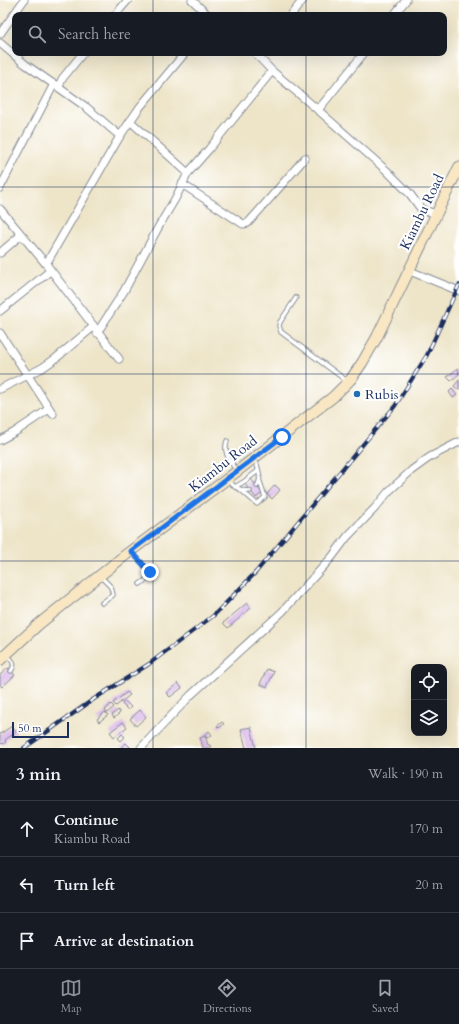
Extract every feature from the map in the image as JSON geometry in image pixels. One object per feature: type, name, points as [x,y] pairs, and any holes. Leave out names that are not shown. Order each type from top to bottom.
[{"type":"main road","name":"Kiambu Road","points":[[3,657],[44,620],[131,551],[227,480],[254,457],[305,419],[333,397],[348,382],[362,363],[377,337],[459,167]]},
{"type":"street","points":[[16,12],[24,0]]},
{"type":"street","points":[[118,12],[128,0]]},
{"type":"street","points":[[293,12],[303,0]]},
{"type":"street","points":[[396,12],[406,0]]},
{"type":"street","points":[[195,1],[205,12]]},
{"type":"street","points":[[0,34],[12,17]]},
{"type":"street","points":[[0,43],[12,53]]},
{"type":"street","points":[[15,56],[92,112],[120,136]]},
{"type":"street","points":[[0,188],[56,86],[81,56]]},
{"type":"street","points":[[0,311],[48,268],[120,136],[140,107],[182,56]]},
{"type":"street","points":[[260,56],[272,71],[386,170],[422,208],[436,214]]},
{"type":"street","points":[[318,110],[362,56]]},
{"type":"street","points":[[0,389],[55,359],[95,330],[124,291],[188,173],[272,71]]},
{"type":"street","points":[[130,121],[188,173]]},
{"type":"street","points":[[182,184],[238,222],[243,224],[248,223],[305,158]]},
{"type":"street","points":[[0,209],[48,268],[118,359]]},
{"type":"street","points":[[0,253],[21,235]]},
{"type":"street","points":[[410,271],[459,291]]},
{"type":"street","points":[[0,440],[51,412],[1,336]]},
{"type":"street","points":[[141,748],[191,695],[282,612],[332,557],[347,537],[375,508],[389,490],[430,457],[459,442]]},
{"type":"lane","points":[[296,298],[280,322],[279,326],[281,332],[348,382]]},
{"type":"lane","points":[[227,441],[225,445],[226,453],[237,471]]},
{"type":"lane","points":[[227,480],[258,504],[265,497],[254,457]]},
{"type":"lane","points":[[235,487],[246,481],[258,471]]},
{"type":"lane","points":[[257,486],[260,482]]},
{"type":"lane","points":[[241,490],[250,491]]},
{"type":"lane","points":[[131,551],[150,572],[150,577],[140,584]]},
{"type":"lane","points":[[101,576],[110,587],[114,595],[102,603]]},
{"type":"lane","points":[[3,657],[13,662],[14,665],[11,672]]},
{"type":"building","points":[[458,368],[459,374],[451,381],[447,377]]},
{"type":"building","points":[[459,380],[459,390],[454,386]]},
{"type":"building","points":[[452,389],[457,395],[453,398],[449,392]]},
{"type":"building","points":[[251,479],[262,493],[256,498],[245,484]]},
{"type":"building","points":[[275,485],[280,490],[272,499],[267,494]]},
{"type":"building","points":[[247,603],[251,608],[228,628],[223,623]]},
{"type":"building","points":[[8,668],[15,675],[2,687],[0,685],[0,675]]},
{"type":"building","points":[[267,669],[274,672],[267,687],[260,684]]},
{"type":"building","points":[[178,683],[182,688],[170,697],[166,693]]},
{"type":"building","points":[[127,692],[130,695],[116,706],[113,703]]},
{"type":"building","points":[[125,701],[131,707],[128,710],[122,704]]},
{"type":"building","points":[[111,704],[114,707],[107,713],[105,710]]},
{"type":"building","points":[[118,710],[120,713],[114,718],[112,715]]},
{"type":"building","points":[[140,710],[146,717],[136,726],[130,719]]},
{"type":"building","points":[[105,712],[108,715],[99,722],[97,719]]},
{"type":"building","points":[[123,722],[127,727],[114,737],[110,732]]},
{"type":"building","points":[[222,722],[224,724],[219,728],[217,726]]},
{"type":"building","points":[[12,726],[16,732],[5,740],[6,742],[0,744],[0,734]]},
{"type":"building","points":[[251,727],[256,748],[246,748],[241,729]]},
{"type":"building","points":[[209,731],[212,735],[207,738],[204,735]]},
{"type":"building","points":[[122,734],[125,737],[121,741],[118,738]]},
{"type":"building","points":[[205,736],[208,745],[210,745],[211,748],[203,748],[200,738]]},
{"type":"building","points":[[126,743],[131,748],[120,748]]},
{"type":"railway","points":[[24,748],[94,699],[149,664],[213,616],[256,572],[395,406],[427,355],[459,285]]},
{"type":"place","name":"Rubis","points":[[357,394]]},
{"type":"route","points":[[150,572],[131,551],[282,437]]}]
